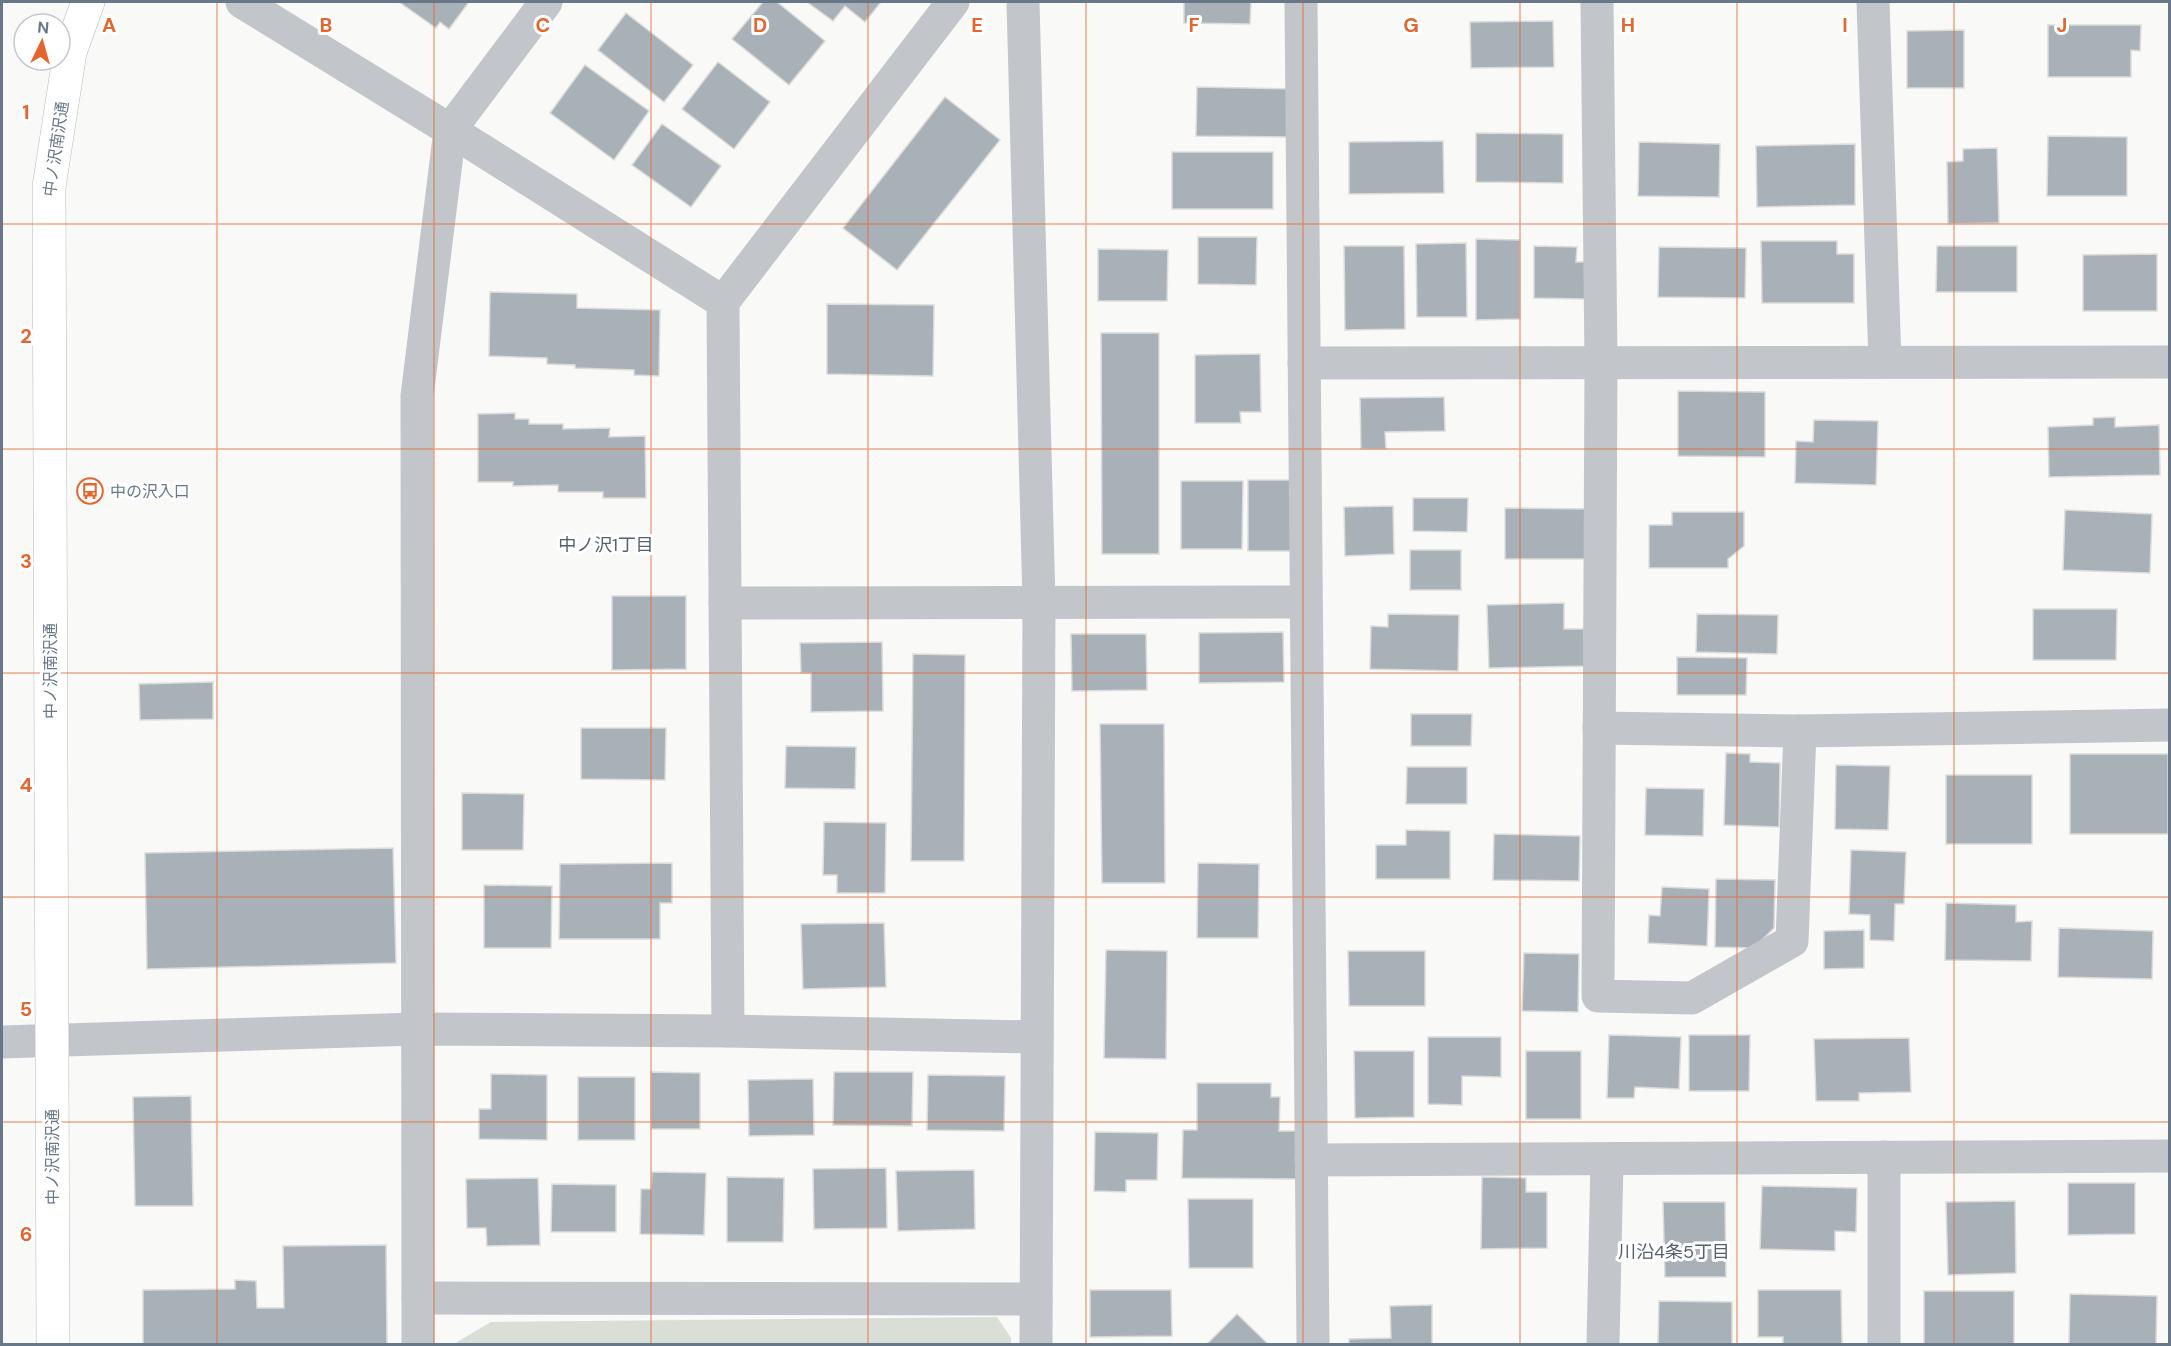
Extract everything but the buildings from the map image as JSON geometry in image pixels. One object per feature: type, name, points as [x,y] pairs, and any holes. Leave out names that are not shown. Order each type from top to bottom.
[{"type":"street","name":"中ノ沢南沢通","points":[[53,1344],[49,187],[70,52],[88,2]]},
{"type":"street","points":[[242,2],[723,302]]},
{"type":"street","points":[[418,1344],[417,396],[450,130],[546,2]]},
{"type":"street","points":[[728,1031],[723,302],[953,2]]},
{"type":"street","points":[[1023,2],[1039,602],[1036,1344]]},
{"type":"street","points":[[1301,2],[1312,1344]]},
{"type":"street","points":[[1597,2],[1601,362],[1598,996],[1692,998],[1792,941],[1800,731]]},
{"type":"street","points":[[1873,2],[1885,362]]},
{"type":"street","points":[[1304,363],[2169,362]]},
{"type":"street","points":[[725,603],[1306,602]]},
{"type":"street","points":[[1599,728],[1800,731],[2169,725]]},
{"type":"street","points":[[2,1042],[417,1029],[728,1031],[1037,1037]]},
{"type":"street","points":[[1311,1160],[2169,1156]]},
{"type":"street","points":[[1884,1157],[1884,1344]]},
{"type":"street","points":[[1604,1344],[1607,1159]]},
{"type":"street","points":[[418,1298],[1036,1299]]},
{"type":"shaded area","points":[[997,1317],[1011,1338],[1011,1344],[457,1344],[491,1322]]},
{"type":"place","name":"中の沢入口","points":[[90,491]]},
{"type":"district","name":"中ノ沢1丁目","points":[[606,545]]},
{"type":"district","name":"川沿4条5丁目","points":[[1674,1252]]}]
